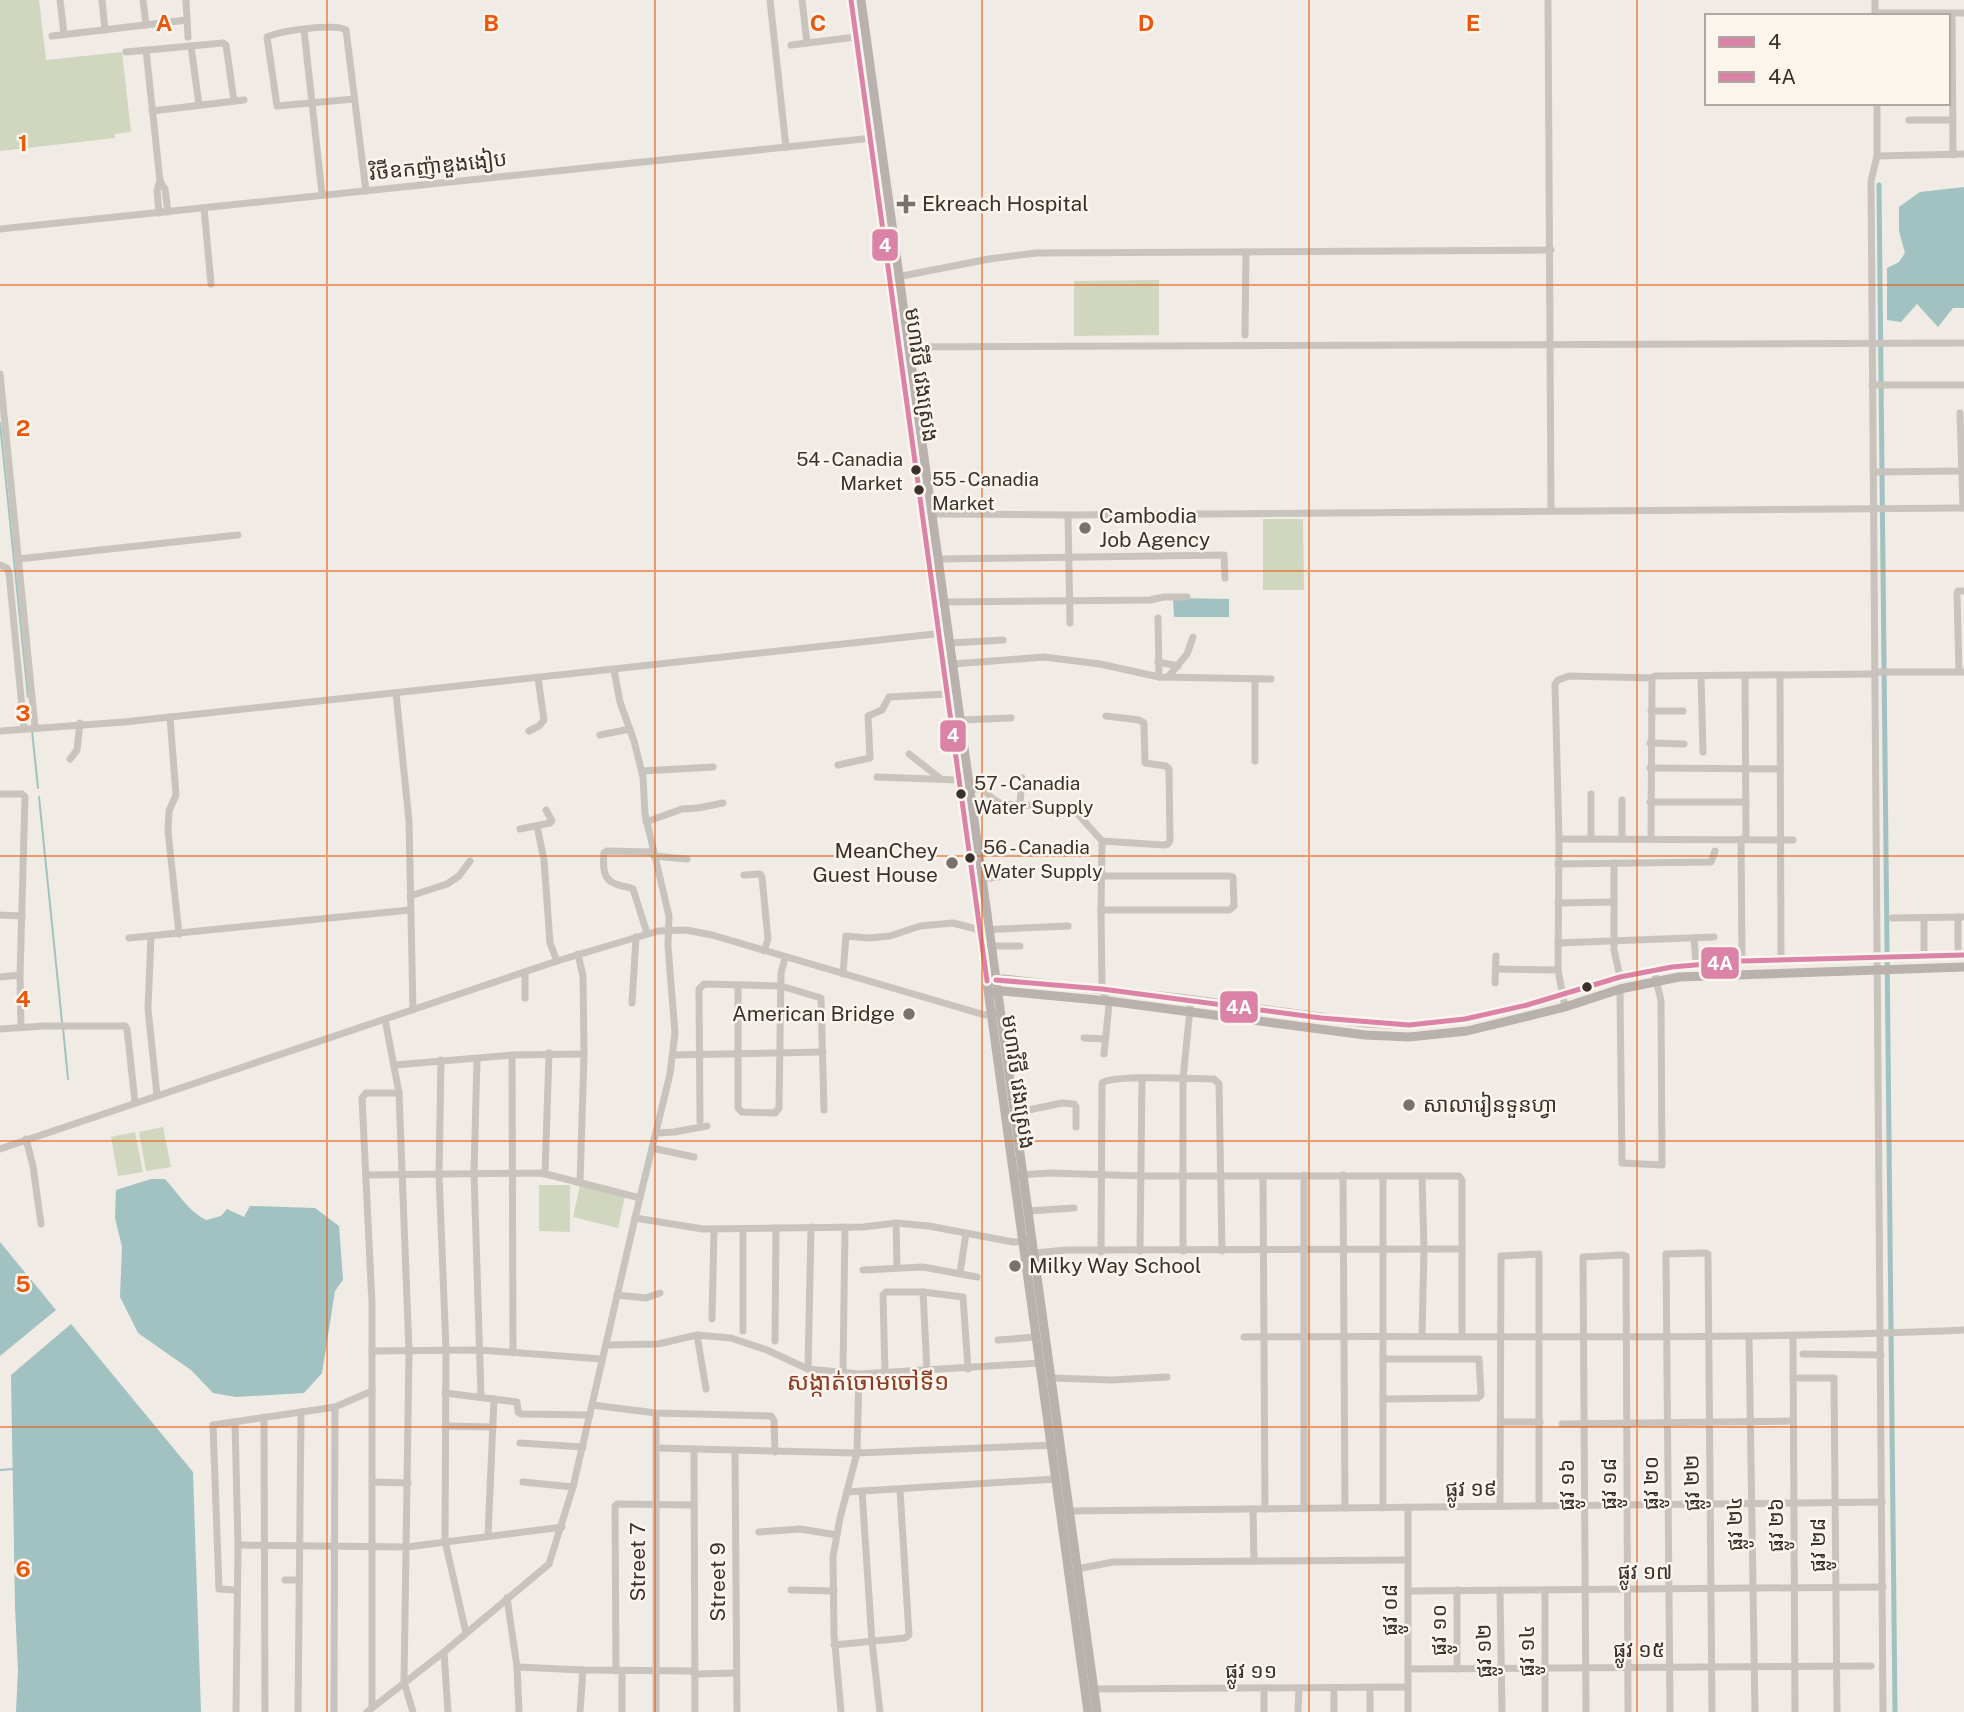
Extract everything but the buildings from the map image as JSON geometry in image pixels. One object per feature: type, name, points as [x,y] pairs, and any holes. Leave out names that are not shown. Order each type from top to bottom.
[{"type":"main road","name":"មហាវិថី វេងស្រេង","points":[[851,0],[875,137]]},
{"type":"main road","name":"មហាវិថី វេងស្រេង","points":[[861,0],[875,137],[895,278],[910,347],[943,633],[947,694],[985,930],[1028,1242],[1036,1337],[1056,1445],[1056,1479],[1077,1569],[1097,1712]]},
{"type":"main road","name":"មហាវិថី វេងស្រេង","points":[[895,278],[899,347],[927,512],[938,559],[944,602],[943,633],[950,643],[953,664],[982,879],[985,930]]},
{"type":"main road","points":[[992,981],[1102,989],[1381,1024],[1436,1024],[1562,995],[1620,977],[1696,964],[1961,955]]},
{"type":"main road","points":[[993,992],[1108,1000],[1380,1036],[1435,1036],[1565,1007],[1620,989],[1699,975],[1964,967]]},
{"type":"main road","name":"មហាវិថី វេងស្រេង","points":[[996,1013],[1014,1113],[1019,1177],[1028,1210],[1028,1242]]},
{"type":"main road","points":[[1380,1036],[1381,1024]]},
{"type":"main road","points":[[1435,1036],[1436,1024]]},
{"type":"main road","name":"មហាវិថី វេងស្រេង","points":[[1029,1253],[1051,1378],[1056,1445],[1088,1712]]},
{"type":"street","points":[[60,0],[64,34]]},
{"type":"street","points":[[102,0],[105,30]]},
{"type":"street","points":[[144,0],[146,25]]},
{"type":"street","points":[[186,0],[188,37]]},
{"type":"street","points":[[770,0],[786,147]]},
{"type":"street","points":[[802,0],[807,43]]},
{"type":"street","points":[[1548,0],[1551,511]]},
{"type":"street","points":[[1875,0],[1875,14],[1964,13]]},
{"type":"street","points":[[1952,13],[1950,84],[1953,155]]},
{"type":"street","points":[[52,36],[187,20]]},
{"type":"street","points":[[354,99],[277,106],[267,40],[269,35],[328,27],[342,27],[346,30],[366,191]]},
{"type":"street","points":[[304,30],[322,194]]},
{"type":"street","points":[[790,45],[856,37]]},
{"type":"street","points":[[126,52],[223,43],[226,45],[233,102]]},
{"type":"street","points":[[191,46],[199,106]]},
{"type":"street","points":[[146,50],[160,181],[157,190],[159,213]]},
{"type":"street","points":[[1950,84],[1964,83]]},
{"type":"street","points":[[152,111],[244,100]]},
{"type":"street","points":[[1877,105],[1877,156],[1871,181],[1877,342],[1875,472],[1878,509],[1878,673],[1885,970],[1881,1355],[1883,1712]]},
{"type":"street","points":[[1909,120],[1953,120]]},
{"type":"street","name":"វិថីឧកញ៉ាឌួងងៀប","points":[[0,229],[875,137]]},
{"type":"street","points":[[1877,156],[1964,154]]},
{"type":"street","points":[[160,181],[165,189],[168,212]]},
{"type":"street","points":[[204,208],[211,284]]},
{"type":"street","points":[[895,278],[989,259],[1036,253],[1551,250]]},
{"type":"street","points":[[1245,335],[1246,252]]},
{"type":"street","points":[[899,347],[1964,343]]},
{"type":"street","points":[[0,374],[18,559],[30,728]]},
{"type":"street","points":[[1877,385],[1964,385]]},
{"type":"street","points":[[927,512],[1068,515],[1964,508],[1960,413]]},
{"type":"street","points":[[1923,461],[1924,472]]},
{"type":"street","points":[[1875,472],[1962,471]]},
{"type":"street","points":[[1068,515],[1070,623]]},
{"type":"street","points":[[18,559],[238,535]]},
{"type":"street","points":[[938,559],[1224,555],[1225,578]]},
{"type":"street","points":[[0,565],[7,568],[9,573],[30,728]]},
{"type":"street","points":[[1565,1007],[1558,970],[1559,839],[1555,684],[1558,680],[1569,676],[1652,678],[1961,672],[1956,594],[1958,591],[1964,591]]},
{"type":"street","points":[[944,602],[1186,597]]},
{"type":"street","points":[[1158,618],[1158,662],[1163,677]]},
{"type":"street","points":[[0,731],[170,717],[943,633]]},
{"type":"street","points":[[1163,677],[1178,666],[1187,654],[1193,637]]},
{"type":"street","points":[[950,643],[1003,640]]},
{"type":"street","points":[[953,664],[1021,658],[1066,659],[1163,677],[1271,679]]},
{"type":"street","points":[[1158,662],[1178,666]]},
{"type":"street","points":[[373,1710],[549,1564],[573,1487],[657,1133],[673,1055],[675,1015],[668,946],[668,909],[646,822],[642,771],[620,702],[614,670]]},
{"type":"street","points":[[1701,676],[1703,752]]},
{"type":"street","points":[[1742,961],[1746,802],[1745,676]]},
{"type":"street","points":[[1780,676],[1781,961]]},
{"type":"street","points":[[529,731],[544,720],[538,678]]},
{"type":"street","points":[[1651,839],[1652,678]]},
{"type":"street","points":[[1255,679],[1255,761]]},
{"type":"street","points":[[396,693],[409,821],[413,1010]]},
{"type":"street","points":[[838,765],[870,758],[868,716],[882,710],[889,697],[947,694]]},
{"type":"street","points":[[1651,711],[1683,711]]},
{"type":"street","points":[[1102,841],[1164,845],[1170,840],[1169,769],[1167,766],[1145,763],[1144,723],[1106,716]]},
{"type":"street","points":[[170,717],[176,795],[169,811],[168,831],[179,934]]},
{"type":"street","points":[[960,720],[1011,718]]},
{"type":"street","points":[[71,759],[77,750],[80,723]]},
{"type":"street","points":[[600,735],[630,729]]},
{"type":"street","points":[[1650,743],[1684,744]]},
{"type":"street","points":[[909,754],[941,779]]},
{"type":"street","points":[[642,771],[713,767]]},
{"type":"street","points":[[1650,768],[1780,769]]},
{"type":"street","points":[[877,777],[959,780]]},
{"type":"street","points":[[1020,804],[1022,778]]},
{"type":"street","points":[[970,789],[983,789],[1002,804],[1057,807],[1076,812],[1102,841],[1102,989],[1108,1000],[1104,1054]]},
{"type":"street","points":[[0,794],[22,794],[25,797],[21,1027]]},
{"type":"street","points":[[1591,794],[1591,839]]},
{"type":"street","points":[[1622,800],[1622,839]]},
{"type":"street","points":[[1650,802],[1746,802]]},
{"type":"street","points":[[646,822],[682,809],[723,803]]},
{"type":"street","points":[[520,829],[550,823],[552,821],[546,810]]},
{"type":"street","points":[[537,826],[544,860],[550,943],[557,961]]},
{"type":"street","points":[[1559,839],[1793,840]]},
{"type":"street","points":[[1559,864],[1711,862],[1715,851]]},
{"type":"street","points":[[647,933],[633,889],[609,881],[604,873],[604,853],[654,854],[687,859]]},
{"type":"street","points":[[410,896],[447,884],[459,876],[470,861]]},
{"type":"street","points":[[1614,863],[1614,942],[1620,977]]},
{"type":"street","points":[[744,875],[760,874],[762,877],[768,939],[764,951]]},
{"type":"street","points":[[982,879],[1012,876]]},
{"type":"street","points":[[1101,910],[1229,910],[1234,906],[1234,882],[1230,876],[1102,876]]},
{"type":"street","points":[[1559,903],[1614,902]]},
{"type":"street","points":[[128,938],[410,910]]},
{"type":"street","points":[[0,915],[22,916]]},
{"type":"street","points":[[1892,918],[1961,917],[1961,955]]},
{"type":"street","points":[[1924,918],[1924,956]]},
{"type":"street","points":[[843,974],[846,936],[890,936],[920,926],[948,923],[985,930],[1068,926]]},
{"type":"street","points":[[0,1149],[578,954],[668,929],[698,932],[985,1014],[996,1013]]},
{"type":"street","points":[[151,936],[148,1009],[158,1095]]},
{"type":"street","points":[[632,1003],[636,937]]},
{"type":"street","points":[[1558,943],[1714,937]]},
{"type":"street","points":[[1694,938],[1696,964]]},
{"type":"street","points":[[987,946],[1020,946]]},
{"type":"street","points":[[578,954],[583,976],[584,1054],[580,1183]]},
{"type":"street","points":[[1495,983],[1496,956]]},
{"type":"street","points":[[738,985],[739,1110],[775,1113],[779,1108],[781,986],[785,958]]},
{"type":"street","points":[[1496,969],[1558,970]]},
{"type":"street","points":[[1620,989],[1622,1163],[1661,1165],[1661,1001],[1654,970]]},
{"type":"street","points":[[525,972],[525,998]]},
{"type":"street","points":[[0,977],[20,975]]},
{"type":"street","points":[[657,1133],[674,1132],[704,1123],[700,1055],[700,986],[704,984],[781,986],[821,998],[824,1110]]},
{"type":"street","points":[[1183,1251],[1183,1079],[1191,999]]},
{"type":"street","points":[[385,1019],[399,1093],[403,1174],[409,1351],[404,1682],[413,1712]]},
{"type":"street","points":[[0,1029],[123,1025],[126,1027],[135,1102]]},
{"type":"street","points":[[1084,1038],[1105,1039]]},
{"type":"street","points":[[673,1055],[823,1052]]},
{"type":"street","points":[[545,1174],[549,1053]]},
{"type":"street","points":[[395,1065],[512,1055],[584,1054]]},
{"type":"street","points":[[512,1055],[513,1353]]},
{"type":"street","points":[[477,1059],[474,1173],[481,1396]]},
{"type":"street","points":[[441,1060],[439,1174],[446,1350],[445,1541],[466,1633]]},
{"type":"street","points":[[1140,1251],[1142,1078]]},
{"type":"street","points":[[1101,1251],[1103,1080],[1142,1078],[1214,1079],[1219,1084],[1222,1251]]},
{"type":"street","points":[[373,1710],[372,1351],[363,1095],[399,1093]]},
{"type":"street","points":[[1014,1113],[1062,1103],[1074,1104],[1076,1127]]},
{"type":"street","points":[[26,1139],[33,1166],[41,1224]]},
{"type":"street","points":[[652,1148],[694,1157]]},
{"type":"street","points":[[367,1175],[545,1174],[640,1198]]},
{"type":"street","points":[[1263,1175],[1265,1509]]},
{"type":"street","points":[[1304,1175],[1304,1508]]},
{"type":"street","points":[[1343,1175],[1345,1508]]},
{"type":"street","points":[[1383,1175],[1383,1508]]},
{"type":"street","points":[[1019,1177],[1422,1175],[1461,1178],[1462,1335]]},
{"type":"street","points":[[1422,1175],[1422,1335]]},
{"type":"street","points":[[1028,1210],[1074,1208]]},
{"type":"street","points":[[635,1218],[714,1229],[845,1227],[896,1223],[1028,1242]]},
{"type":"street","points":[[896,1223],[897,1267]]},
{"type":"street","points":[[808,1369],[811,1227]]},
{"type":"street","points":[[843,1372],[845,1227]]},
{"type":"street","points":[[775,1341],[776,1228]]},
{"type":"street","points":[[712,1319],[714,1229]]},
{"type":"street","points":[[743,1229],[743,1331]]},
{"type":"street","points":[[960,1273],[967,1233]]},
{"type":"street","points":[[1029,1253],[1462,1249]]},
{"type":"street","points":[[1500,1506],[1502,1255],[1539,1254],[1539,1506]]},
{"type":"street","name":"ផ្លូវ ២២","points":[[1666,1254],[1707,1254],[1712,1712]]},
{"type":"street","name":"ផ្លូវ ២០","points":[[1666,1254],[1670,1712]]},
{"type":"street","name":"ផ្លូវ ១៦","points":[[1586,1712],[1583,1257],[1626,1256]]},
{"type":"street","name":"ផ្លូវ ១៨","points":[[1626,1256],[1628,1712]]},
{"type":"street","points":[[863,1270],[923,1267],[977,1277]]},
{"type":"street","points":[[885,1373],[883,1295],[886,1292],[923,1292],[960,1296],[964,1299],[968,1369]]},
{"type":"street","points":[[923,1292],[927,1371]]},
{"type":"street","points":[[617,1296],[646,1298],[660,1293]]},
{"type":"street","points":[[1244,1337],[1793,1337],[1964,1330]]},
{"type":"street","points":[[606,1345],[659,1344],[697,1335],[742,1341],[808,1369],[859,1374],[1040,1363]]},
{"type":"street","points":[[697,1335],[706,1390]]},
{"type":"street","name":"ផ្លូវ ២៤","points":[[1749,1336],[1755,1712]]},
{"type":"street","points":[[998,1340],[1036,1337]]},
{"type":"street","name":"ផ្លូវ ២៦","points":[[1793,1337],[1795,1712]]},
{"type":"street","points":[[372,1351],[480,1350],[602,1359]]},
{"type":"street","points":[[1803,1354],[1881,1355]]},
{"type":"street","points":[[1383,1359],[1479,1359],[1481,1395],[1478,1398],[1383,1399]]},
{"type":"street","points":[[841,1712],[834,1645],[833,1557],[857,1453],[859,1374]]},
{"type":"street","points":[[1051,1378],[1112,1380],[1167,1377]]},
{"type":"street","name":"ផ្លូវ ២៨","points":[[1793,1378],[1834,1378],[1837,1712]]},
{"type":"street","points":[[236,1590],[219,1589],[212,1427],[215,1423],[335,1407],[372,1391]]},
{"type":"street","points":[[445,1393],[517,1402],[518,1412],[521,1414],[590,1415]]},
{"type":"street","points":[[488,1535],[494,1399]]},
{"type":"street","points":[[592,1405],[656,1413],[771,1416],[774,1420],[775,1452]]},
{"type":"street","points":[[334,1712],[335,1407]]},
{"type":"street","points":[[298,1712],[301,1412]]},
{"type":"street","name":"Street 7","points":[[656,1413],[656,1712]]},
{"type":"street","points":[[264,1418],[265,1712]]},
{"type":"street","points":[[1562,1424],[1793,1421]]},
{"type":"street","points":[[235,1422],[238,1545],[236,1712]]},
{"type":"street","points":[[1501,1422],[1540,1422]]},
{"type":"street","points":[[445,1426],[493,1426]]},
{"type":"street","points":[[520,1443],[583,1447]]},
{"type":"street","points":[[656,1448],[857,1453],[1056,1445]]},
{"type":"street","points":[[694,1450],[695,1712]]},
{"type":"street","name":"Street 9","points":[[734,1451],[737,1712]]},
{"type":"street","points":[[847,1492],[1056,1479]]},
{"type":"street","points":[[373,1482],[408,1483]]},
{"type":"street","points":[[523,1482],[573,1487]]},
{"type":"street","points":[[834,1645],[905,1638],[910,1629],[900,1490]]},
{"type":"street","points":[[862,1491],[872,1643],[880,1712]]},
{"type":"street","name":"ផ្លូវ ១៩","points":[[1064,1511],[1882,1502]]},
{"type":"street","points":[[622,1712],[615,1506],[694,1505]]},
{"type":"street","name":"ផ្លូវ ០៨","points":[[1408,1507],[1408,1712]]},
{"type":"street","points":[[1254,1509],[1254,1561]]},
{"type":"street","points":[[238,1545],[407,1547],[562,1527]]},
{"type":"street","points":[[760,1532],[800,1530],[837,1535]]},
{"type":"street","points":[[1077,1569],[1114,1562],[1408,1560]]},
{"type":"street","points":[[285,1580],[298,1580]]},
{"type":"street","name":"ផ្លូវ ១៧","points":[[1408,1591],[1883,1587]]},
{"type":"street","points":[[791,1590],[834,1591]]},
{"type":"street","name":"ផ្លូវ ១០","points":[[1457,1590],[1457,1669]]},
{"type":"street","name":"ផ្លូវ ១២","points":[[1500,1590],[1502,1712]]},
{"type":"street","name":"ផ្លូវ ១៤","points":[[1545,1590],[1545,1712]]},
{"type":"street","points":[[507,1598],[517,1667],[519,1712]]},
{"type":"street","points":[[444,1652],[448,1712]]},
{"type":"street","name":"ផ្លូវ ១៥","points":[[1408,1669],[1871,1666]]},
{"type":"street","points":[[517,1667],[736,1673]]},
{"type":"street","points":[[580,1712],[583,1670]]},
{"type":"street","name":"ផ្លូវ ១១","points":[[1094,1689],[1408,1687]]},
{"type":"street","points":[[1264,1688],[1264,1712]]},
{"type":"street","points":[[1298,1712],[1299,1688]]},
{"type":"street","points":[[1334,1688],[1334,1712]]},
{"type":"street","points":[[1370,1688],[1370,1712]]},
{"type":"green space","points":[[0,0],[39,0],[46,60],[122,52],[131,132],[115,134],[115,138],[0,151]]},
{"type":"green space","points":[[1159,280],[1159,335],[1074,336],[1074,281]]},
{"type":"green space","points":[[1263,519],[1303,519],[1304,590],[1263,590]]},
{"type":"green space","points":[[163,1127],[171,1167],[146,1171],[139,1132]]},
{"type":"green space","points":[[135,1132],[143,1172],[118,1176],[111,1137]]},
{"type":"green space","points":[[539,1185],[570,1185],[570,1232],[539,1231]]},
{"type":"green space","points":[[580,1186],[625,1196],[618,1228],[573,1217]]},
{"type":"water","points":[[1964,187],[1964,308],[1953,308],[1938,327],[1917,304],[1901,322],[1887,320],[1887,268],[1899,262],[1905,253],[1899,231],[1899,207],[1920,192]]},
{"type":"water","points":[[1173,598],[1229,599],[1229,617],[1174,617]]},
{"type":"water","points":[[151,1179],[165,1179],[189,1207],[206,1220],[221,1216],[227,1209],[244,1217],[250,1206],[315,1208],[339,1226],[343,1280],[335,1291],[322,1373],[304,1393],[236,1397],[213,1393],[191,1370],[138,1333],[120,1297],[122,1247],[115,1218],[116,1190]]},
{"type":"water","points":[[0,1242],[56,1310],[0,1356]]},
{"type":"water","points":[[71,1324],[193,1472],[201,1712],[16,1712],[18,1671],[11,1375]]},
{"type":"waterway","points":[[1879,185],[1895,1712]]},
{"type":"waterway","points":[[0,423],[28,697]]},
{"type":"waterway","points":[[32,730],[38,788]]},
{"type":"waterway","points":[[39,797],[62,1022]]},
{"type":"waterway","points":[[63,1028],[68,1079]]},
{"type":"waterway","points":[[0,1470],[13,1469]]},
{"type":"transit line","name":"4","points":[[851,0],[987,981]]},
{"type":"transit line","name":"4A","points":[[996,980],[1102,989],[1321,1018],[1409,1025],[1465,1019],[1527,1005],[1620,977],[1672,967],[1742,961],[1964,955]]},
{"type":"place","name":"Ekreach Hospital","points":[[906,204]]},
{"type":"place","name":"54 - Canadia Market","points":[[916,470]]},
{"type":"place","name":"55 - Canadia Market","points":[[919,490]]},
{"type":"place","name":"Cambodia Job Agency","points":[[1085,528]]},
{"type":"place","name":"57 - Canadia Water Supply","points":[[961,794]]},
{"type":"place","name":"56 - Canadia Water Supply","points":[[970,858]]},
{"type":"place","name":"MeanChey Guest House","points":[[952,863]]},
{"type":"place","name":"American Bridge","points":[[909,1014]]},
{"type":"place","name":"សាលារៀនទួនហ្វា","points":[[1409,1105]]},
{"type":"place","name":"Milky Way School","points":[[1015,1266]]},
{"type":"district","name":"សង្កាត់ចោមចៅទី១","points":[[868,1382]]}]
